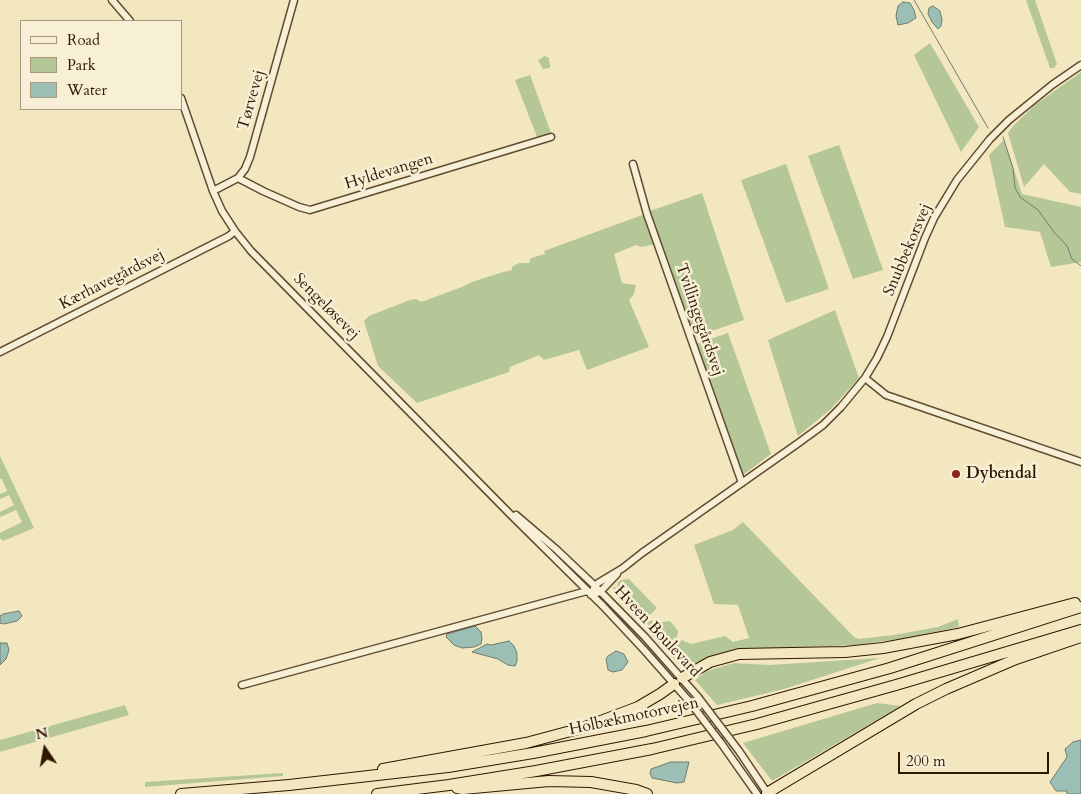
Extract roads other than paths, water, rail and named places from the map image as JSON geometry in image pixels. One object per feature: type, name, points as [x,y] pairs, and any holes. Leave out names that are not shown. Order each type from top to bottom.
[{"type":"highway","points":[[359,778],[390,767],[526,743],[582,728],[638,707],[710,662],[739,654],[845,652],[883,648],[958,634],[1081,602]]},
{"type":"highway","name":"Holbækmotorvejen","points":[[181,794],[289,786],[448,767],[646,731],[742,708],[890,668],[1081,607]]},
{"type":"highway","name":"Holbækmotorvejen","points":[[376,794],[536,771],[652,749],[756,724],[1081,630]]},
{"type":"highway","points":[[764,794],[916,704],[946,689],[1016,659],[1081,638]]},
{"type":"highway","points":[[449,785],[463,789],[549,782],[591,782],[636,790],[647,794]]},
{"type":"street","points":[[112,0],[129,20]]},
{"type":"street","name":"Tørvevej","points":[[238,178],[245,169],[250,157],[294,0]]},
{"type":"street","name":"Snubbekorsvej","points":[[595,586],[823,425],[841,407],[865,378],[887,336],[925,238],[934,218],[957,180],[990,139],[1009,120],[1052,85],[1081,65]]},
{"type":"street","name":"Sengeløsevej","points":[[182,101],[222,211],[251,251],[589,593]]},
{"type":"street","name":"Hyldevangen","points":[[238,178],[270,194],[310,210],[551,137]]},
{"type":"street","name":"Tvillingegårdsvej","points":[[633,164],[647,214],[742,483]]},
{"type":"street","points":[[213,190],[238,178]]},
{"type":"street","name":"Kærhavegårdsvej","points":[[0,352],[230,236],[235,231]]},
{"type":"street","points":[[865,378],[886,395],[1081,462]]},
{"type":"street","name":"Sengeløsevej","points":[[501,504],[558,550],[595,586]]},
{"type":"street","name":"Snubbekorsvej","points":[[601,592],[623,568]]},
{"type":"street","points":[[589,593],[595,586]]},
{"type":"street","name":"Hveen Boulevard","points":[[595,586],[678,681],[689,701],[729,754],[764,794]]},
{"type":"street","points":[[242,685],[589,593],[601,592]]},
{"type":"street","name":"Hveen Boulevard","points":[[589,593],[645,650],[698,697],[739,751],[764,794]]},
{"type":"water","points":[[903,2],[910,3],[916,18],[908,23],[898,25],[896,16],[898,6]]},
{"type":"water","points":[[933,6],[940,11],[942,20],[941,26],[938,29],[928,14],[929,8]]},
{"type":"water","points":[[19,611],[22,616],[17,621],[0,623],[0,616],[3,614]]},
{"type":"water","points":[[475,626],[481,632],[482,639],[481,644],[474,647],[462,648],[454,645],[446,637],[447,634]]},
{"type":"water","points":[[509,641],[517,653],[515,666],[472,652],[487,644],[491,645]]},
{"type":"water","points":[[0,643],[7,643],[9,650],[6,659],[0,665]]},
{"type":"water","points":[[616,651],[624,654],[628,662],[622,670],[613,672],[608,670],[606,659]]},
{"type":"water","points":[[1081,740],[1081,794],[1067,794],[1067,791],[1056,791],[1050,782],[1067,757],[1065,749],[1073,742]]},
{"type":"water","points":[[671,762],[689,762],[684,782],[677,783],[652,778],[651,769]]},
{"type":"waterway","points":[[914,0],[988,128]]},
{"type":"waterway","points":[[1003,137],[1013,168],[1015,188],[1020,197],[1038,210],[1067,246],[1072,259],[1081,266]]},
{"type":"place","name":"Dybendal","points":[[956,474]]}]
